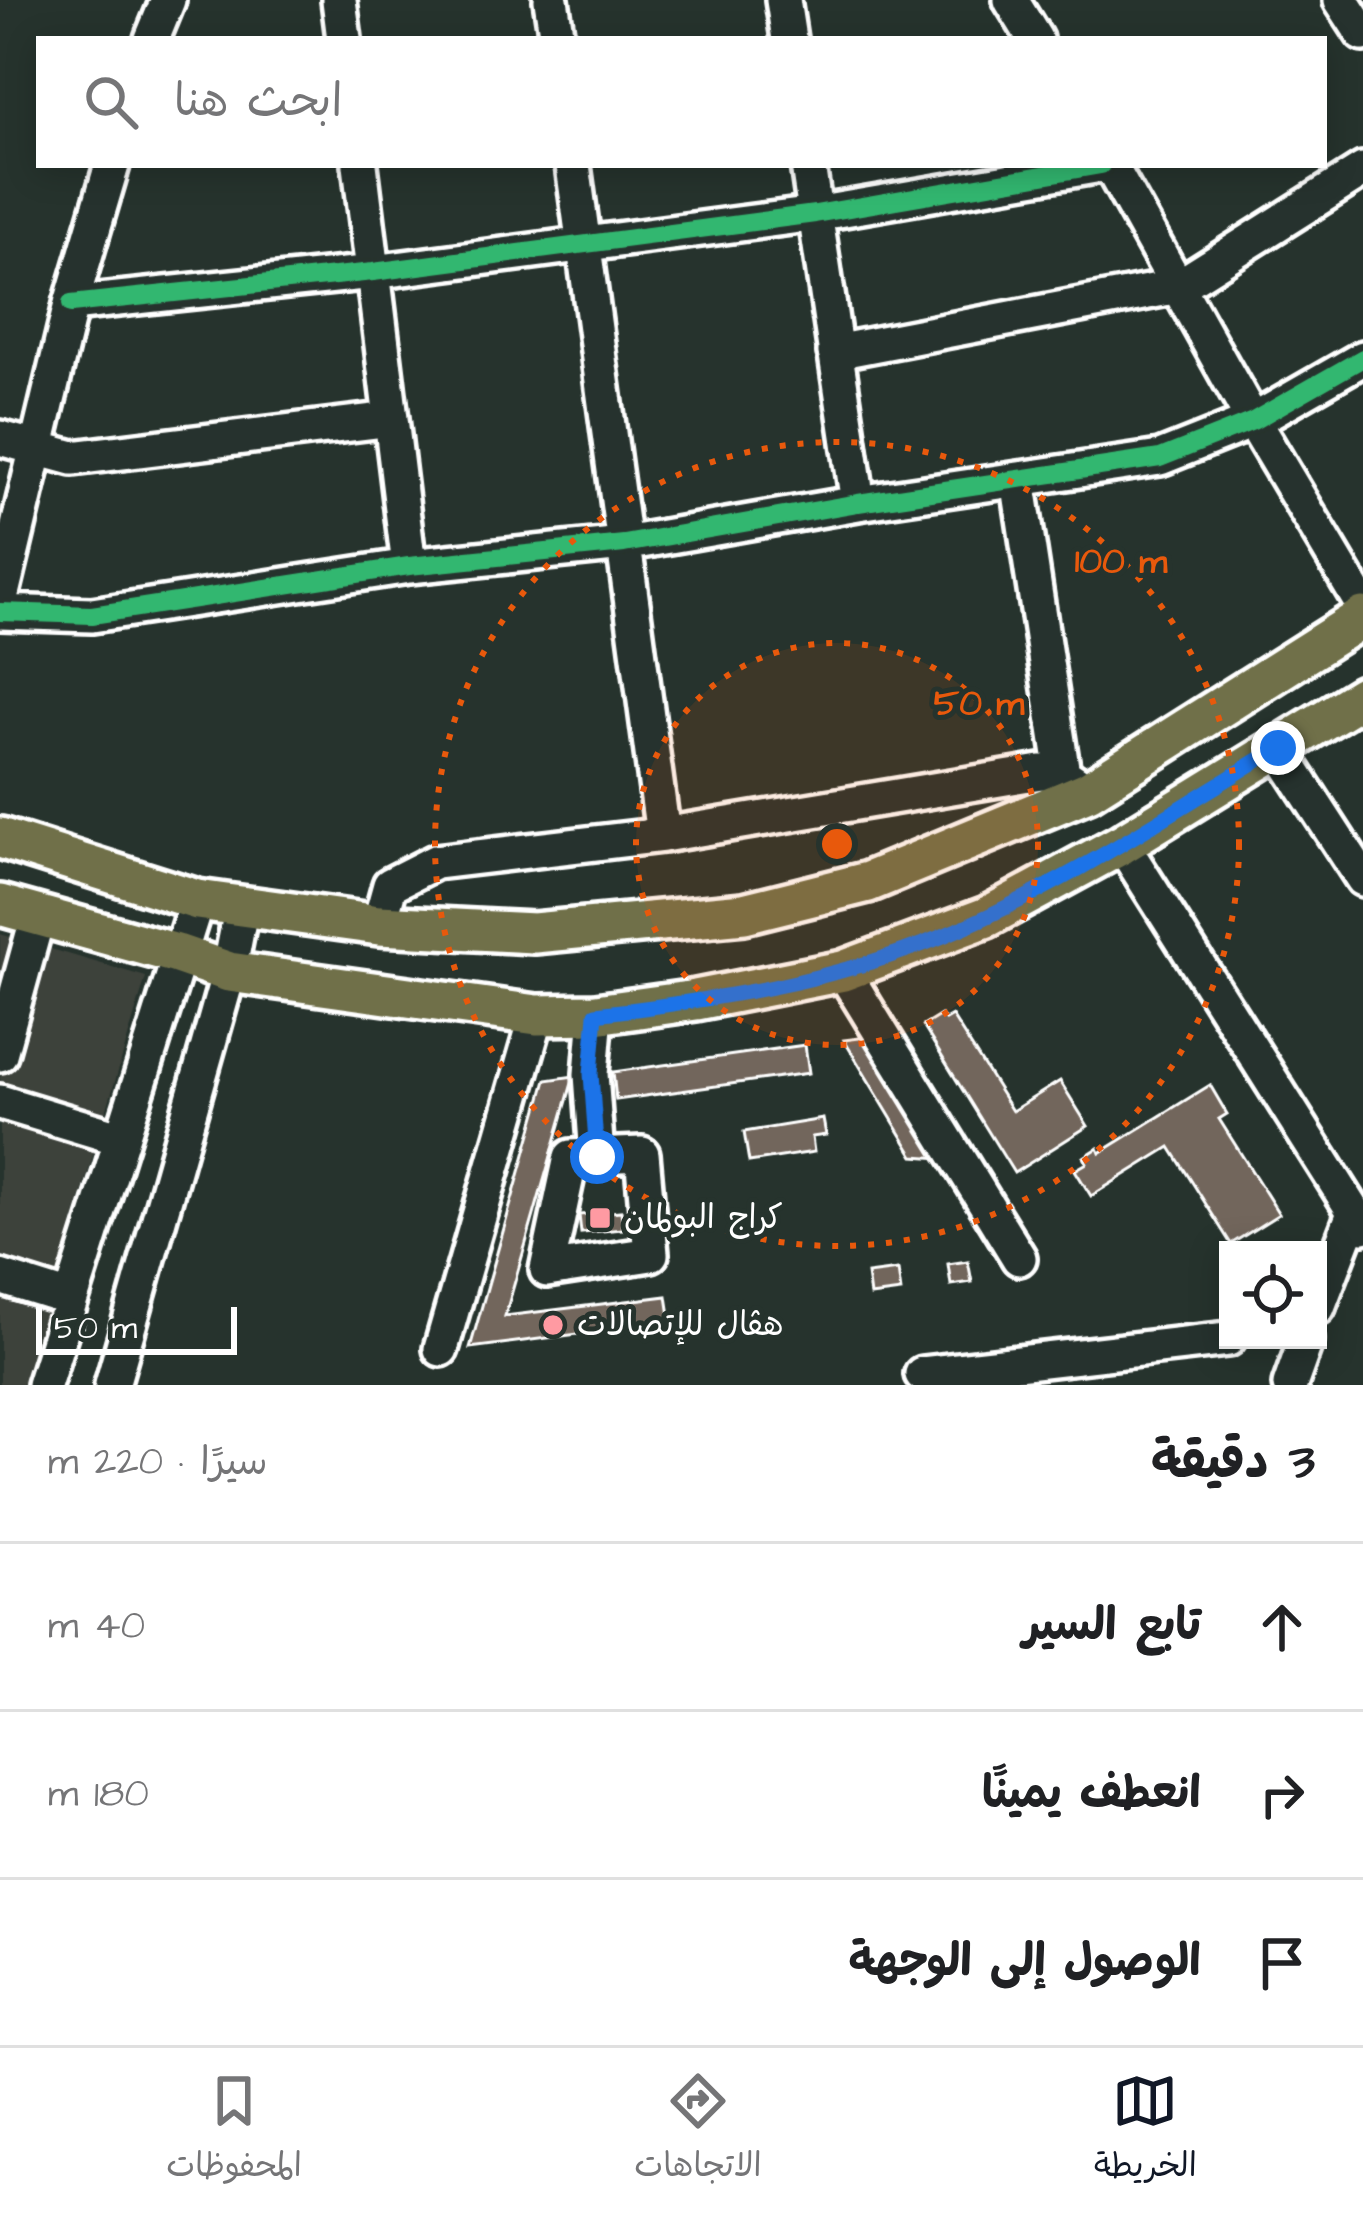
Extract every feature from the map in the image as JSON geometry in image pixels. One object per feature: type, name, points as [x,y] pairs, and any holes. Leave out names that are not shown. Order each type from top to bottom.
[{"type":"main road","points":[[0,838],[197,900],[379,925],[533,933],[744,913],[868,882],[1075,783],[1363,617]]},
{"type":"main road","points":[[0,905],[230,973],[537,1015],[596,1014],[717,997],[843,970],[987,917],[1122,844],[1363,696]]},
{"type":"main road","points":[[1075,783],[1122,844]]},
{"type":"street","points":[[153,36],[168,0]]},
{"type":"street","points":[[340,0],[344,36]]},
{"type":"street","points":[[551,0],[556,36]]},
{"type":"street","points":[[783,0],[789,36]]},
{"type":"street","points":[[1011,0],[1033,36]]},
{"type":"street","points":[[1341,0],[1363,34]]},
{"type":"street","points":[[0,602],[71,304],[111,168]]},
{"type":"street","points":[[360,168],[409,566]]},
{"type":"street","points":[[573,168],[663,835]]},
{"type":"street","points":[[808,168],[859,503]]},
{"type":"street","points":[[71,304],[373,272],[815,214],[1083,168]]},
{"type":"street","points":[[1112,168],[1363,606]]},
{"type":"street","points":[[836,352],[1179,286],[1363,170]]},
{"type":"street","points":[[0,612],[92,615],[409,566],[624,544],[1160,458],[1253,421],[1363,358]]},
{"type":"street","points":[[0,438],[73,458],[391,419]]},
{"type":"street","points":[[379,925],[390,885],[435,862],[663,835],[1019,774],[1075,783],[1018,479]]},
{"type":"street","points":[[1278,748],[1363,879]]},
{"type":"street","points":[[1122,844],[1358,1220],[1327,1287]]},
{"type":"street","points":[[44,1385],[197,900]]},
{"type":"street","points":[[112,1385],[230,973],[242,905]]},
{"type":"street","points":[[0,1054],[38,916]]},
{"type":"street","points":[[843,970],[1019,1258]]},
{"type":"street","points":[[596,1014],[591,1074],[597,1157]]},
{"type":"street","points":[[441,1349],[537,1015]]},
{"type":"street","points":[[0,1102],[119,1138]]},
{"type":"street","points":[[0,1277],[70,1299]]},
{"type":"street","points":[[922,1374],[1219,1341]]},
{"type":"street","points":[[1290,1385],[1303,1349]]},
{"type":"shaded area","points":[[0,934],[146,977],[25,1385],[0,1385]]},
{"type":"building","points":[[941,1015],[945,1020],[952,1016],[1012,1111],[1060,1081],[1088,1126],[1014,1173],[923,1026]]},
{"type":"building","points":[[867,1037],[942,1158],[914,1156],[844,1040]]},
{"type":"building","points":[[805,1045],[809,1073],[616,1100],[613,1072]]},
{"type":"building","points":[[574,1076],[505,1316],[667,1296],[671,1322],[470,1348],[546,1080]]},
{"type":"building","points":[[1210,1085],[1227,1114],[1219,1119],[1279,1214],[1229,1241],[1170,1147],[1091,1196],[1075,1170],[1087,1163],[1084,1157],[1098,1148],[1100,1153]]},
{"type":"building","points":[[823,1119],[826,1135],[812,1137],[814,1152],[749,1162],[744,1132]]},
{"type":"building","points":[[621,1211],[623,1229],[581,1233],[579,1215]]},
{"type":"building","points":[[968,1261],[972,1282],[951,1285],[948,1264]]},
{"type":"building","points":[[898,1270],[901,1292],[870,1296],[867,1274]]},
{"type":"cycle path","points":[[71,304],[373,272],[815,214],[1083,168]]},
{"type":"cycle path","points":[[0,612],[92,615],[409,566],[624,544],[1160,458],[1253,421],[1363,358]]},
{"type":"place","name":"كراج البولمان","points":[[600,1218]]},
{"type":"place","name":"هڤال للإتصالات","points":[[553,1325]]},
{"type":"route","points":[[597,1157],[591,1074],[596,1014],[759,989],[843,970],[940,938],[1122,844],[1278,748]]}]
